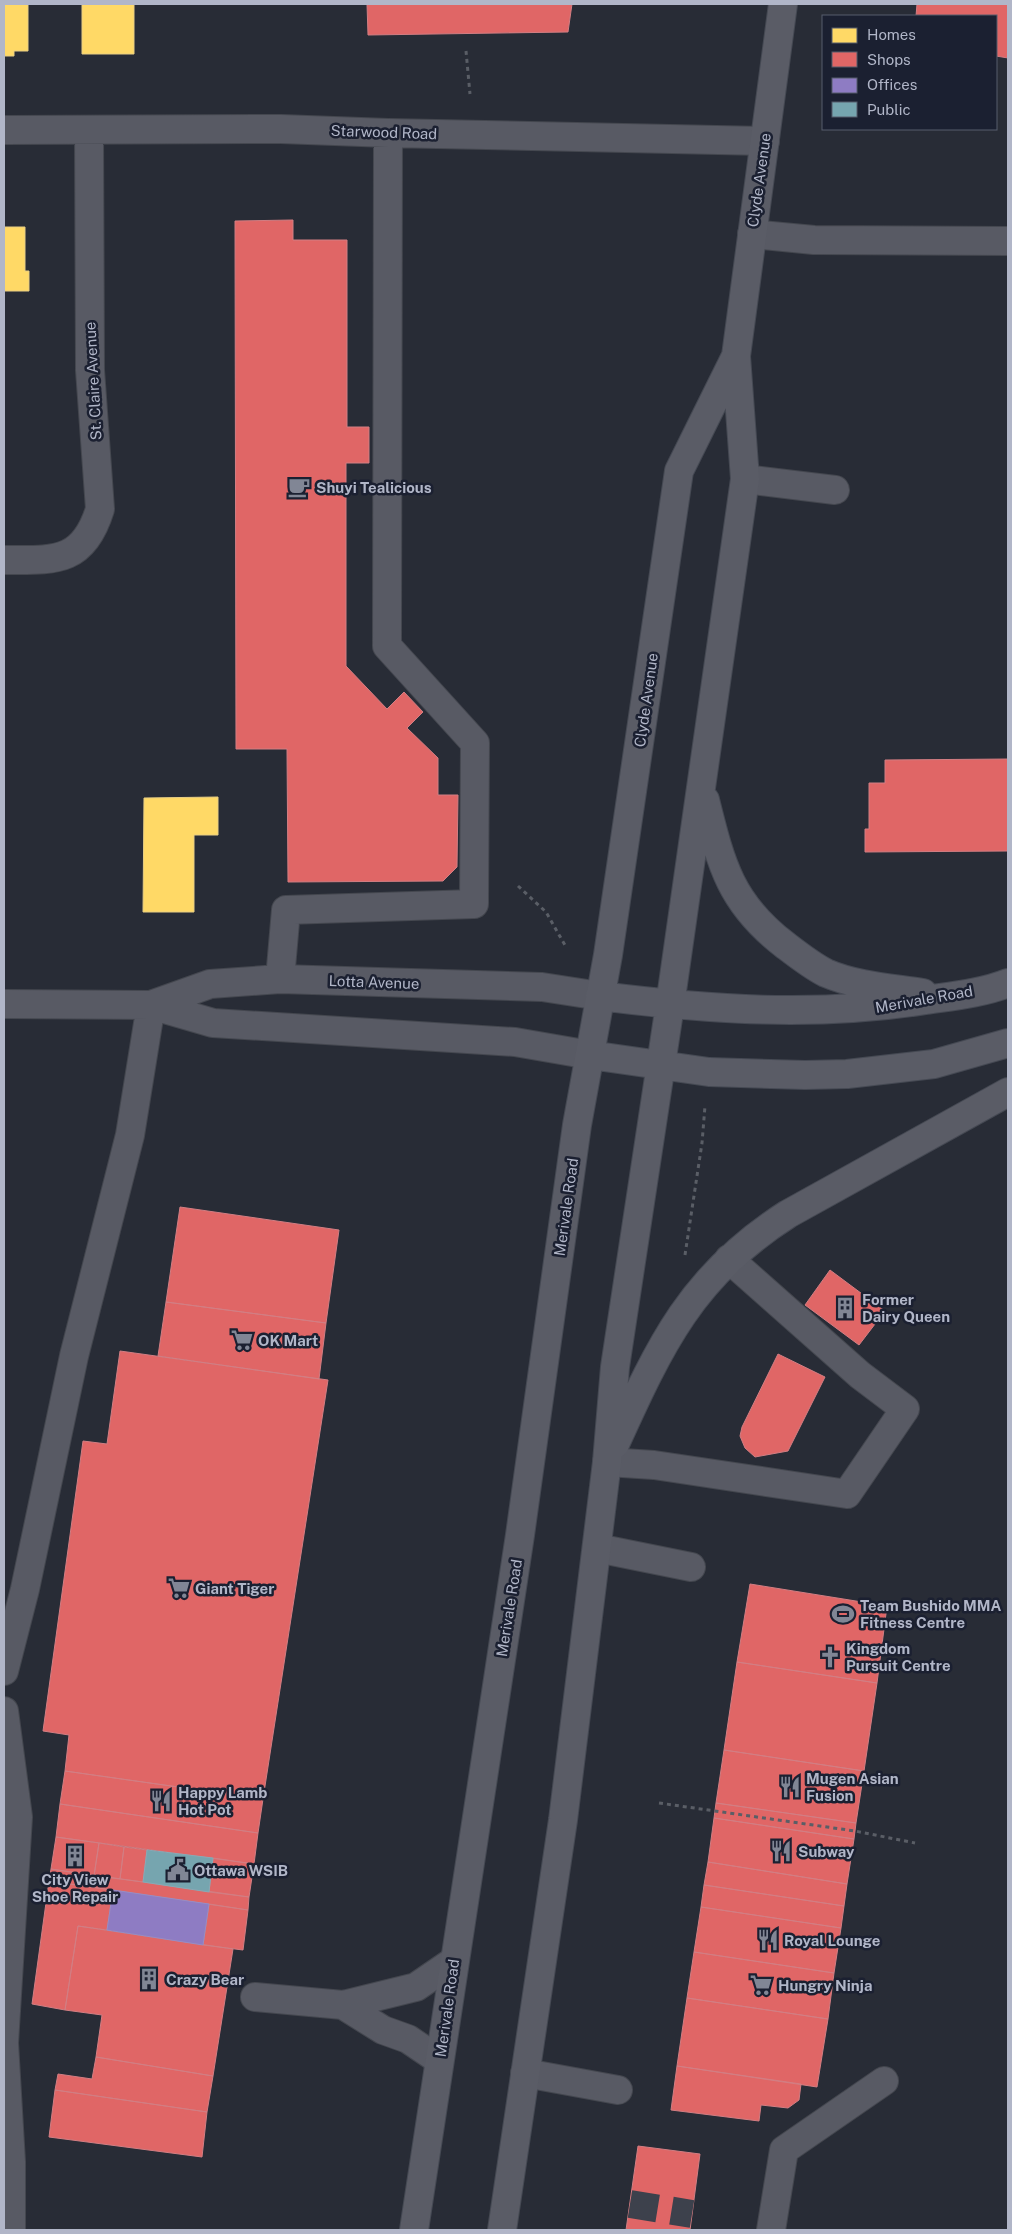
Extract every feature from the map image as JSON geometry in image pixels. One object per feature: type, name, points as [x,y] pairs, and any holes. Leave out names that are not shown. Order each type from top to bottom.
[{"type":"main road","name":"Clyde Avenue","points":[[660,1066],[745,479],[736,356],[783,4]]},
{"type":"main road","name":"Clyde Avenue","points":[[590,1055],[608,955],[679,471],[736,356]]},
{"type":"main road","points":[[701,787],[719,857],[728,877],[750,913],[780,942],[801,958],[826,973],[853,982],[946,997]]},
{"type":"main road","name":"Merivale Road","points":[[600,996],[670,1005],[786,1011],[838,1010],[876,1008],[946,997],[1008,983]]},
{"type":"main road","points":[[590,1055],[709,1072],[805,1075],[847,1074],[934,1064],[1008,1043]]},
{"type":"main road","name":"Merivale Road","points":[[414,2230],[520,1535],[577,1125],[590,1055]]},
{"type":"main road","points":[[502,2230],[563,1820],[607,1462],[615,1367],[660,1066]]},
{"type":"main road","points":[[607,1462],[660,1349],[675,1323],[713,1274],[729,1259],[761,1232],[788,1214],[1008,1092]]},
{"type":"street","name":"Starwood Road","points":[[4,130],[281,129],[765,141]]},
{"type":"street","name":"St. Claire Avenue","points":[[4,560],[53,560],[73,552],[84,542],[94,527],[100,509],[90,370],[88,130]]},
{"type":"street","points":[[280,978],[286,910],[474,904],[475,743],[387,646],[388,133]]},
{"type":"street","points":[[752,234],[814,240],[1008,241]]},
{"type":"street","points":[[745,479],[835,490]]},
{"type":"street","name":"Lotta Avenue","points":[[151,1005],[210,984],[280,978],[542,987],[600,996]]},
{"type":"street","name":"Lotta Avenue","points":[[4,1004],[151,1005],[213,1023],[515,1042],[590,1055]]},
{"type":"street","points":[[4,1671],[25,1589],[74,1356],[130,1135],[151,1005]]},
{"type":"street","points":[[607,1462],[654,1465],[848,1494],[905,1409],[860,1375],[729,1259]]},
{"type":"street","points":[[597,1548],[692,1567]]},
{"type":"street","points":[[4,1711],[18,1816],[4,2044],[11,2162],[11,2230]]},
{"type":"street","points":[[255,1997],[343,2004],[416,1986],[454,1961]]},
{"type":"street","points":[[343,2004],[383,2030],[408,2039],[439,2060]]},
{"type":"street","points":[[525,2073],[618,2090]]},
{"type":"street","points":[[771,2230],[784,2150],[884,2081]]},
{"type":"path","points":[[466,51],[470,94]]},
{"type":"path","points":[[518,886],[546,912],[566,947]]},
{"type":"path","points":[[683,1265],[702,1143],[705,1105]]},
{"type":"path","points":[[659,1803],[855,1832],[915,1843]]},
{"type":"building: Homes","points":[[4,4],[28,4],[28,51],[14,51],[14,56],[4,56]]},
{"type":"building: Homes","points":[[82,4],[134,4],[134,54],[82,54]]},
{"type":"building: Homes","points":[[4,227],[25,227],[25,271],[29,271],[29,291],[4,291]]},
{"type":"building: Homes","points":[[218,797],[218,835],[194,835],[194,912],[143,912],[144,798]]},
{"type":"building: Shops","points":[[367,4],[572,4],[568,32],[368,35]]},
{"type":"building: Shops","points":[[917,4],[1008,4],[1008,58],[997,56],[997,15],[916,15]]},
{"type":"building: Shops","points":[[293,220],[293,240],[347,240],[347,427],[369,427],[369,463],[346,463],[346,666],[387,709],[404,692],[423,712],[407,728],[438,758],[438,795],[458,795],[457,867],[443,881],[288,882],[287,749],[236,749],[235,221]]},
{"type":"building: Shops","points":[[1008,759],[1008,851],[865,852],[865,829],[869,829],[869,783],[885,783],[885,760]]},
{"type":"building: Shops","points":[[180,1207],[339,1230],[326,1323],[166,1302]]},
{"type":"building: Shops","name":"Former Dairy Queen","points":[[830,1270],[885,1311],[859,1345],[805,1305]]},
{"type":"building: Shops","name":"OK Mart","points":[[166,1302],[326,1323],[319,1379],[158,1356]]},
{"type":"building: Shops","name":"Giant Tiger","points":[[120,1351],[328,1380],[263,1799],[65,1771],[69,1735],[43,1731],[83,1441],[107,1444]]},
{"type":"building: Shops","points":[[778,1354],[825,1377],[788,1451],[755,1457],[745,1448],[740,1436],[742,1427]]},
{"type":"building: Shops","points":[[750,1584],[887,1606],[877,1683],[737,1662]]},
{"type":"building: Shops","points":[[737,1662],[877,1683],[864,1771],[724,1750]]},
{"type":"building: Shops","name":"Mugen Asian Fusion","points":[[724,1750],[864,1771],[856,1823],[716,1803]]},
{"type":"building: Shops","name":"Happy Lamb Hot Pot","points":[[65,1771],[263,1799],[258,1833],[60,1804]]},
{"type":"building: Shops","points":[[716,1803],[856,1823],[854,1839],[714,1818]]},
{"type":"building: Shops","points":[[60,1804],[258,1833],[254,1864],[56,1837]]},
{"type":"building: Shops","name":"Subway","points":[[714,1818],[854,1839],[847,1884],[708,1862]]},
{"type":"building: Shops","name":"City View Shoe Repair","points":[[56,1837],[99,1843],[94,1876],[51,1869]]},
{"type":"building: Shops","points":[[99,1843],[124,1847],[120,1879],[94,1876]]},
{"type":"building: Shops","points":[[124,1847],[147,1850],[143,1882],[120,1879]]},
{"type":"building: Shops","points":[[213,1858],[254,1864],[249,1897],[209,1892]]},
{"type":"building: Shops","points":[[708,1862],[847,1884],[844,1906],[704,1885]]},
{"type":"building: Shops","points":[[51,1869],[249,1897],[248,1910],[49,1881]]},
{"type":"building: Shops","points":[[49,1881],[113,1890],[107,1930],[78,1926],[65,2010],[32,2004]]},
{"type":"building: Shops","points":[[704,1885],[844,1906],[841,1928],[701,1907]]},
{"type":"building: Shops","points":[[209,1904],[248,1910],[243,1950],[203,1945]]},
{"type":"building: Shops","name":"Royal Lounge","points":[[701,1907],[841,1928],[834,1973],[694,1952]]},
{"type":"building: Shops","name":"Crazy Bear","points":[[78,1926],[233,1949],[213,2076],[96,2057],[102,2015],[65,2010]]},
{"type":"building: Shops","name":"Hungry Ninja","points":[[694,1952],[834,1973],[828,2019],[687,1998]]},
{"type":"building: Shops","points":[[687,1998],[828,2019],[817,2087],[677,2066]]},
{"type":"building: Shops","points":[[96,2057],[213,2076],[207,2112],[55,2090],[58,2074],[92,2079]]},
{"type":"building: Shops","points":[[677,2066],[801,2084],[799,2100],[788,2108],[761,2105],[759,2121],[671,2110]]},
{"type":"building: Shops","points":[[55,2090],[207,2112],[202,2157],[49,2137]]},
{"type":"building: Shops","points":[[638,2146],[700,2154],[690,2230],[626,2230]]},
{"type":"building: Offices","points":[[113,1890],[209,1904],[203,1945],[107,1930]]},
{"type":"building: Public","name":"Ottawa WSIB","points":[[147,1850],[213,1858],[209,1892],[143,1882]]},
{"type":"tunnel","points":[[630,2204],[692,2214]]},
{"type":"place","name":"Shuyi Tealicious","points":[[299,487]]},
{"type":"place","name":"Former Dairy Queen","points":[[845,1308]]},
{"type":"place","name":"OK Mart","points":[[242,1340]]},
{"type":"place","name":"Giant Tiger","points":[[179,1588]]},
{"type":"place","name":"Team Bushido MMA Fitness Centre","points":[[843,1614]]},
{"type":"place","name":"Kingdom Pursuit Centre","points":[[830,1657]]},
{"type":"place","name":"Mugen Asian Fusion","points":[[790,1787]]},
{"type":"place","name":"Happy Lamb Hot Pot","points":[[161,1801]]},
{"type":"place","name":"Subway","points":[[781,1851]]},
{"type":"place","name":"City View Shoe Repair","points":[[75,1856]]},
{"type":"place","name":"Ottawa WSIB","points":[[178,1870]]},
{"type":"place","name":"Royal Lounge","points":[[768,1940]]},
{"type":"place","name":"Crazy Bear","points":[[149,1979]]},
{"type":"place","name":"Hungry Ninja","points":[[761,1985]]}]
